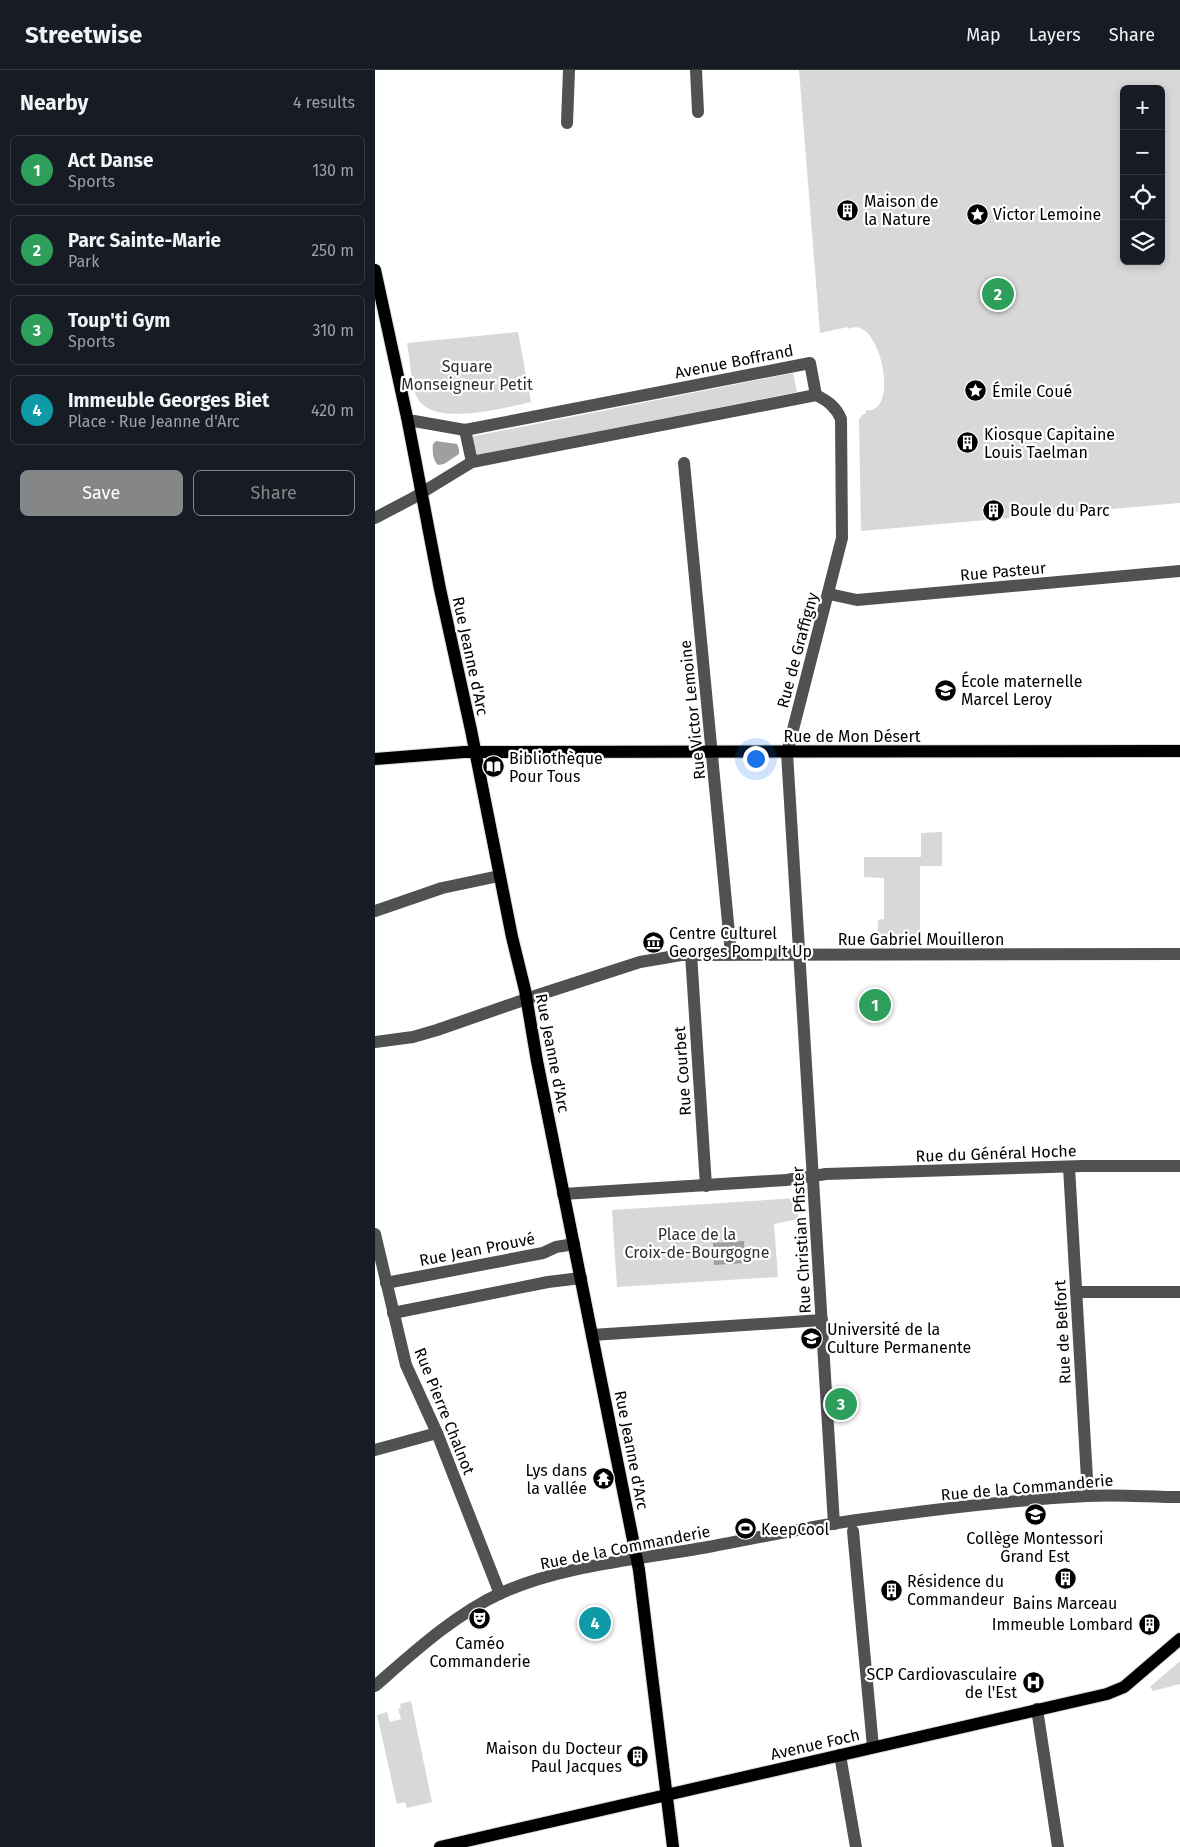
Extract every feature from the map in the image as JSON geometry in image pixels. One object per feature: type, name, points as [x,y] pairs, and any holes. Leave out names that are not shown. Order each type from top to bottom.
[{"type":"main road","name":"Rue Jeanne d'Arc","points":[[375,270],[408,422],[440,590],[475,752],[499,876],[527,998],[537,1061],[563,1194],[637,1558],[673,1847]]},
{"type":"main road","name":"Rue de Mon Désert","points":[[375,759],[475,752],[1180,752]]},
{"type":"main road","name":"Avenue Foch","points":[[440,1847],[1117,1691],[1180,1639]]},
{"type":"street","points":[[567,123],[569,70]]},
{"type":"street","points":[[696,70],[698,112]]},
{"type":"street","name":"Avenue Boffrand","points":[[408,422],[414,421],[465,430],[810,363],[816,395]]},
{"type":"street","points":[[375,518],[422,493],[472,462],[816,395]]},
{"type":"street","name":"Rue de Graffigny","points":[[799,955],[787,753],[842,538],[841,419],[828,401],[816,395]]},
{"type":"street","points":[[465,430],[472,462]]},
{"type":"street","name":"Rue Victor Lemoine","points":[[684,463],[731,954]]},
{"type":"street","name":"Rue Pasteur","points":[[829,594],[857,600],[1180,571]]},
{"type":"street","points":[[375,911],[442,888],[499,876]]},
{"type":"street","name":"Rue Gabriel Mouilleron","points":[[375,1042],[413,1037],[437,1030],[527,998],[641,962],[691,954],[1180,954]]},
{"type":"street","name":"Rue Courbet","points":[[691,954],[706,1186]]},
{"type":"street","name":"Rue Christian Pfister","points":[[799,955],[835,1524]]},
{"type":"street","name":"Rue du Général Hoche","points":[[563,1194],[786,1180],[813,1175],[1069,1167],[1180,1166]]},
{"type":"street","name":"Rue de Belfort","points":[[1069,1167],[1088,1496]]},
{"type":"street","name":"Rue Pierre Chalnot","points":[[375,1234],[406,1365],[437,1433],[500,1594]]},
{"type":"street","name":"Rue Jean Prouvé","points":[[386,1283],[543,1253],[556,1247],[574,1244]]},
{"type":"street","points":[[393,1313],[548,1282],[581,1278]]},
{"type":"street","points":[[1076,1292],[1180,1292]]},
{"type":"street","points":[[592,1335],[822,1320]]},
{"type":"street","points":[[375,1450],[437,1433]]},
{"type":"street","name":"Rue de la Commanderie","points":[[375,1686],[415,1651],[471,1610],[500,1594],[569,1572],[637,1558],[835,1524],[981,1506],[1088,1496],[1180,1497]]},
{"type":"street","points":[[853,1531],[873,1747]]},
{"type":"street","points":[[1037,1710],[1058,1847]]},
{"type":"street","points":[[840,1755],[856,1847]]},
{"type":"green space","points":[[799,70],[1180,70],[1180,503],[861,531],[859,420],[866,413],[866,410],[877,407],[882,397],[884,382],[882,365],[870,336],[860,328],[849,329],[848,327],[820,333]]},
{"type":"green space","name":"Square Monseigneur Petit","points":[[518,332],[531,402],[487,411],[452,414],[437,412],[425,406],[417,397],[407,343]]},
{"type":"green space","points":[[793,373],[797,392],[474,456],[470,437]]},
{"type":"green space","points":[[942,832],[942,866],[920,866],[920,945],[877,944],[878,920],[884,919],[884,878],[864,877],[864,857],[921,857],[921,833]]},
{"type":"green space","name":"Place de la Croix-de-Bourgogne","points":[[797,1198],[798,1219],[774,1224],[778,1277],[617,1287],[612,1210]]},
{"type":"green space","points":[[1180,1661],[1180,1684],[1153,1691],[1150,1687]]},
{"type":"green space","points":[[411,1701],[432,1802],[407,1808],[405,1802],[397,1804],[377,1715],[387,1712],[390,1722],[401,1719],[398,1709],[401,1708],[400,1704]]},
{"type":"shaded area","points":[[436,441],[457,444],[459,454],[444,464],[438,465],[433,453],[433,444]]},
{"type":"shaded area","points":[[744,1241],[745,1263],[714,1265],[713,1243]]},
{"type":"place","name":"Maison de la Nature","points":[[848,210]]},
{"type":"place","name":"Victor Lemoine","points":[[977,214]]},
{"type":"place","name":"Parc Sainte-Marie","points":[[998,294]]},
{"type":"place","name":"Émile Coué","points":[[976,391]]},
{"type":"place","name":"Kiosque Capitaine Louis Taelman","points":[[968,443]]},
{"type":"place","name":"Boule du Parc","points":[[994,510]]},
{"type":"place","name":"École maternelle Marcel Leroy","points":[[945,690]]},
{"type":"place","name":"Bibliothèque Pour Tous","points":[[493,767]]},
{"type":"place","name":"Centre Culturel Georges Pomp It Up","points":[[653,942]]},
{"type":"place","name":"Act Danse","points":[[875,1005]]},
{"type":"place","name":"Université de la Culture Permanente","points":[[811,1338]]},
{"type":"place","name":"Toup'ti Gym","points":[[841,1404]]},
{"type":"place","name":"Lys dans la vallée","points":[[603,1479]]},
{"type":"place","name":"Collège Montessori Grand Est","points":[[1035,1514]]},
{"type":"place","name":"KeepCool","points":[[745,1529]]},
{"type":"place","name":"Bains Marceau","points":[[1065,1579]]},
{"type":"place","name":"Résidence du Commandeur","points":[[891,1590]]},
{"type":"place","name":"Caméo Commanderie","points":[[480,1619]]},
{"type":"place","name":"Immeuble Georges Biet","points":[[595,1623]]},
{"type":"place","name":"Immeuble Lombard","points":[[1149,1624]]},
{"type":"place","name":"SCP Cardiovasculaire de l'Est","points":[[1033,1683]]},
{"type":"place","name":"Maison du Docteur Paul Jacques","points":[[638,1757]]}]
